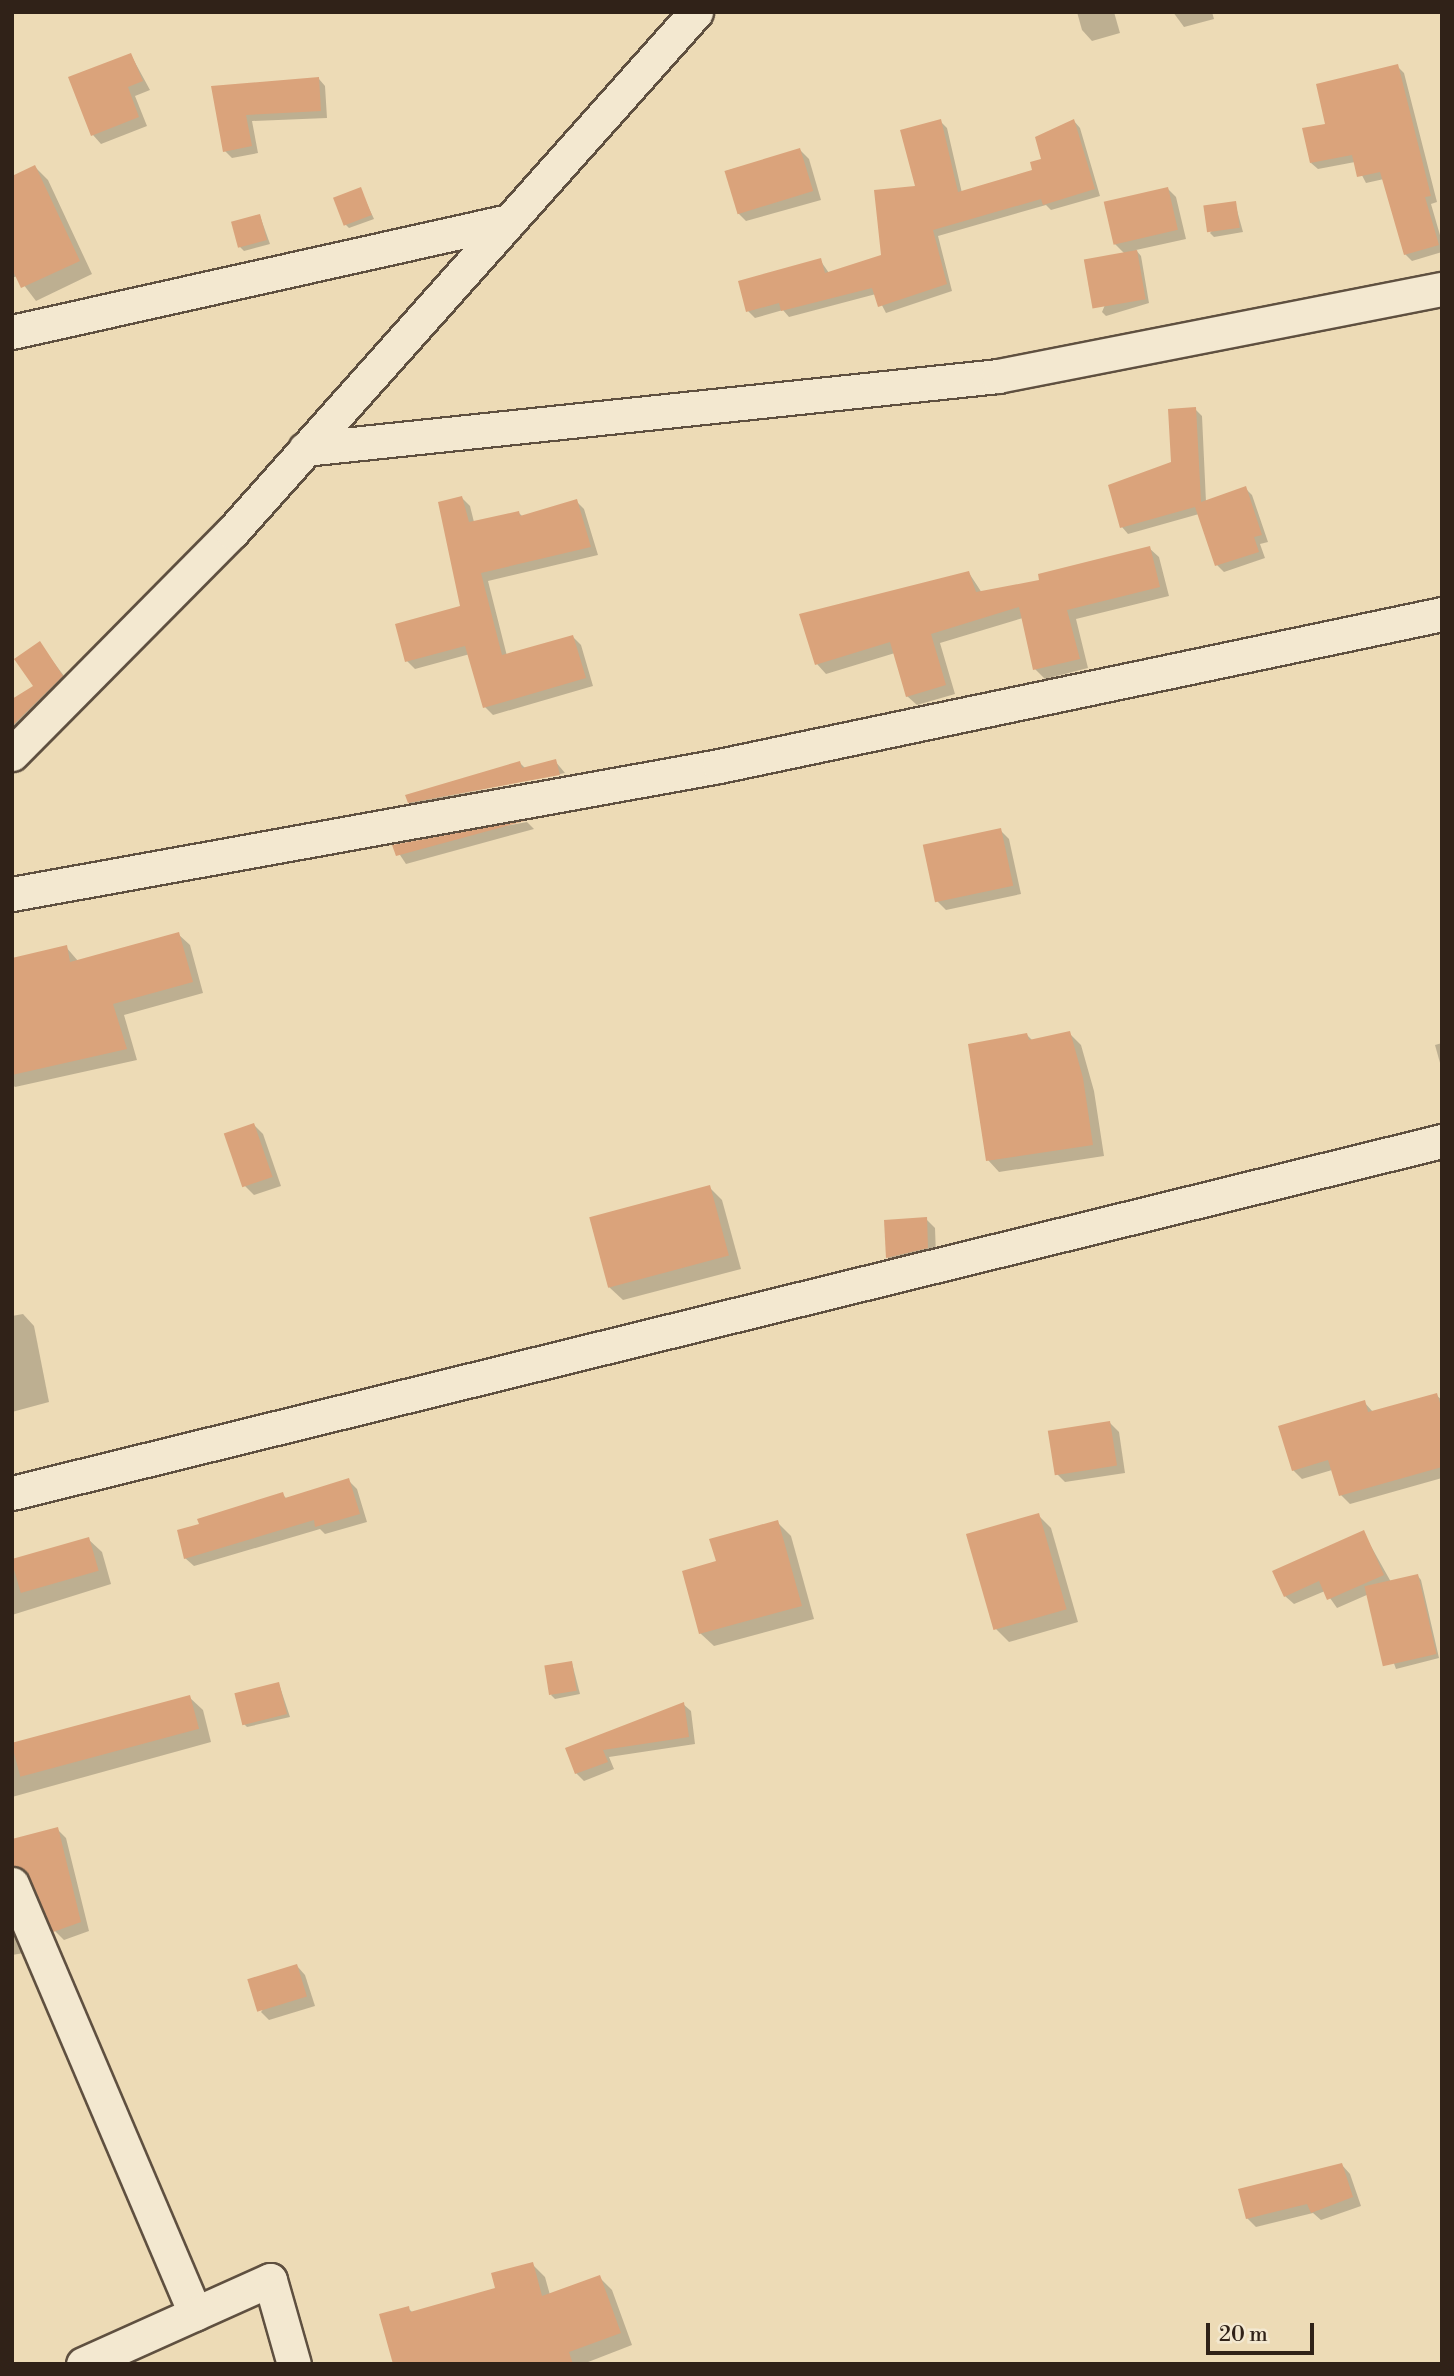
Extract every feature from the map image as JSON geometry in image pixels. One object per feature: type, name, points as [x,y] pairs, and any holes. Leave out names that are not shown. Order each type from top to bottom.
[{"type":"street","points":[[12,754],[232,532],[696,12]]},
{"type":"street","points":[[12,332],[509,221]]},
{"type":"street","points":[[305,449],[998,376],[1442,289]]},
{"type":"street","points":[[12,894],[719,766],[1442,614]]},
{"type":"street","points":[[12,1493],[1442,1141]]},
{"type":"street","points":[[12,1884],[195,2314]]},
{"type":"street","points":[[83,2364],[270,2280],[294,2364]]},
{"type":"building","points":[[131,53],[143,81],[128,87],[139,117],[91,136],[68,77]]},
{"type":"building","points":[[1398,64],[1431,196],[1425,197],[1439,245],[1404,255],[1380,172],[1357,177],[1352,155],[1310,163],[1302,128],[1325,124],[1316,84]]},
{"type":"building","points":[[319,77],[321,111],[246,115],[252,146],[223,152],[211,86]]},
{"type":"building","points":[[941,119],[958,192],[1032,170],[1030,162],[1041,159],[1035,137],[1074,119],[1095,189],[1043,205],[1041,199],[933,230],[947,284],[878,307],[872,288],[781,311],[779,303],[746,312],[738,281],[821,258],[825,273],[881,255],[874,190],[915,186],[900,130]]},
{"type":"building","points":[[800,148],[813,191],[738,214],[724,171]]},
{"type":"building","points":[[35,165],[80,261],[21,288],[12,269],[12,176]]},
{"type":"building","points":[[361,187],[372,215],[344,226],[333,198]]},
{"type":"building","points":[[1168,187],[1178,230],[1114,245],[1104,202]]},
{"type":"building","points":[[1236,201],[1240,228],[1207,232],[1203,206]]},
{"type":"building","points":[[260,214],[267,240],[238,248],[231,222]]},
{"type":"building","points":[[1137,250],[1146,299],[1093,309],[1084,259]]},
{"type":"building","points":[[1196,407],[1201,502],[1246,486],[1262,535],[1254,537],[1259,552],[1215,566],[1195,507],[1120,528],[1108,485],[1171,462],[1168,409]]},
{"type":"building","points":[[462,496],[469,522],[519,511],[520,516],[577,499],[591,547],[481,573],[502,655],[573,635],[586,678],[483,708],[465,646],[405,662],[395,624],[460,606],[438,502]]},
{"type":"building","points":[[1150,546],[1160,587],[1067,610],[1080,659],[1033,670],[1019,607],[931,634],[946,685],[906,697],[890,642],[815,665],[799,614],[969,571],[976,592],[1039,580],[1038,574]]},
{"type":"building","points":[[40,641],[63,676],[12,726],[12,699],[33,686],[14,659]]},
{"type":"building","points":[[556,759],[560,775],[408,803],[405,795],[520,761],[522,768]]},
{"type":"building","points":[[528,820],[396,856],[392,845]]},
{"type":"building","points":[[1001,828],[1013,886],[935,902],[923,845]]},
{"type":"building","points":[[179,932],[193,982],[113,1004],[127,1049],[12,1075],[12,958],[67,945],[70,962]]},
{"type":"building","points":[[1070,1031],[1083,1078],[1093,1145],[986,1161],[968,1044],[1027,1033],[1029,1040]]},
{"type":"building","points":[[254,1123],[273,1177],[242,1187],[224,1133]]},
{"type":"building","points":[[710,1185],[729,1256],[608,1288],[589,1217]]},
{"type":"building","points":[[927,1217],[928,1248],[886,1258],[884,1220]]},
{"type":"building","points":[[1437,1393],[1442,1410],[1442,1467],[1339,1496],[1328,1460],[1292,1471],[1278,1426],[1365,1400],[1368,1412]]},
{"type":"building","points":[[1110,1421],[1117,1465],[1055,1475],[1048,1431]]},
{"type":"building","points":[[349,1478],[360,1514],[315,1527],[314,1520],[184,1559],[177,1530],[199,1524],[197,1519],[283,1492],[285,1498]]},
{"type":"building","points":[[1039,1513],[1067,1609],[994,1630],[966,1534]]},
{"type":"building","points":[[778,1520],[802,1606],[699,1634],[682,1571],[716,1561],[709,1539]]},
{"type":"building","points":[[1364,1530],[1384,1575],[1327,1600],[1319,1581],[1284,1597],[1272,1571]]},
{"type":"building","points":[[89,1537],[99,1571],[21,1593],[12,1559]]},
{"type":"building","points":[[1418,1574],[1436,1654],[1383,1666],[1364,1586]]},
{"type":"building","points":[[572,1661],[577,1691],[549,1695],[544,1665]]},
{"type":"building","points":[[279,1682],[287,1714],[242,1725],[234,1693]]},
{"type":"building","points":[[190,1695],[199,1729],[20,1777],[12,1743]]},
{"type":"building","points":[[684,1702],[689,1737],[603,1750],[608,1762],[575,1774],[565,1748]]},
{"type":"building","points":[[58,1827],[81,1922],[53,1932],[29,1876],[12,1865],[12,1839]]},
{"type":"building","points":[[297,1964],[307,1997],[257,2012],[247,1979]]},
{"type":"building","points":[[1342,2163],[1353,2197],[1311,2213],[1307,2204],[1246,2219],[1238,2189]]},
{"type":"building","points":[[533,2262],[542,2296],[600,2275],[621,2333],[569,2352],[573,2364],[393,2364],[379,2314],[409,2306],[410,2312],[495,2288],[491,2273]]}]
